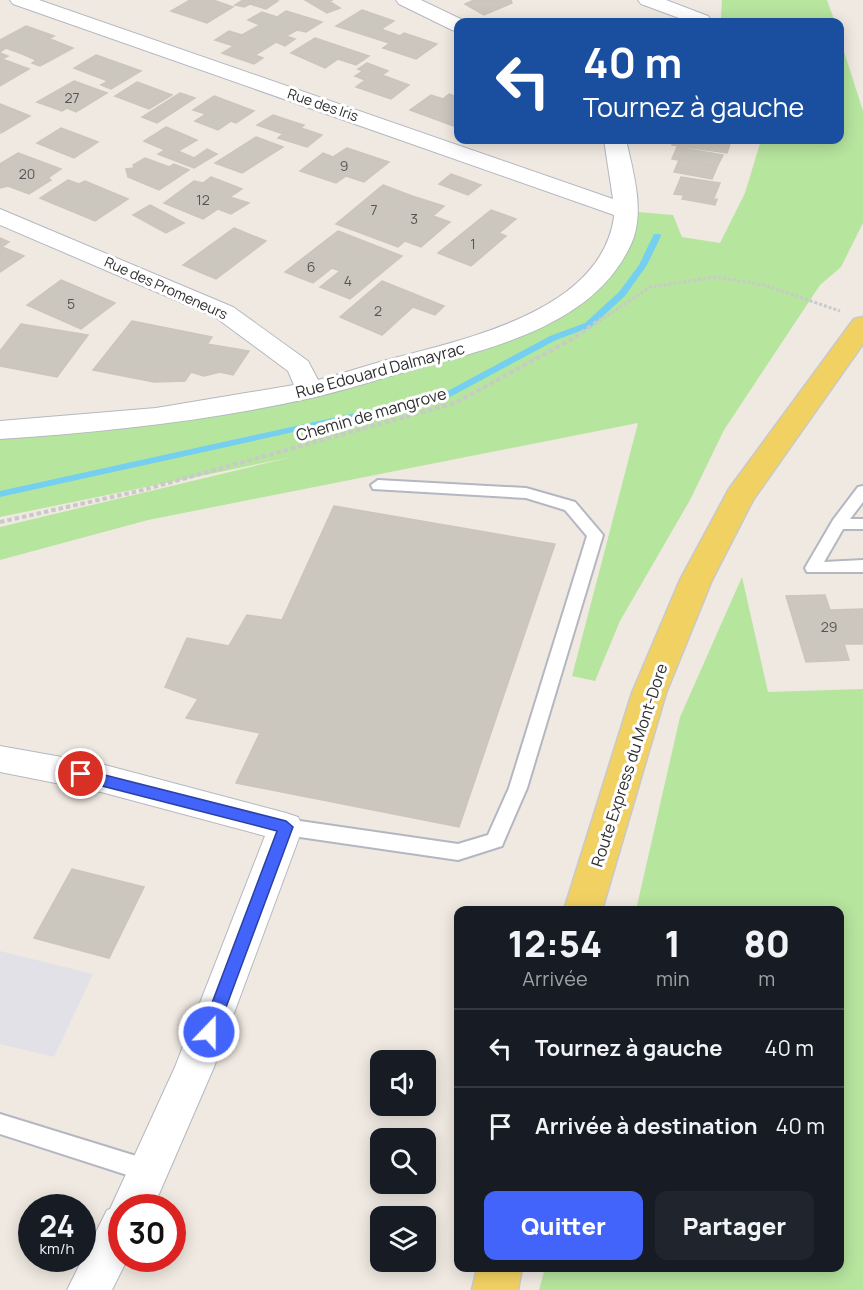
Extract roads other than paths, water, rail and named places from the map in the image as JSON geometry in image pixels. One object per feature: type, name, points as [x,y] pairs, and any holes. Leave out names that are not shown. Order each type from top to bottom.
[{"type":"main road","name":"Route Express du Mont-Dore","points":[[584,906],[649,693],[696,580],[740,496],[851,328]]},
{"type":"main road","points":[[495,1290],[499,1272]]},
{"type":"street","name":"Rue des Iris","points":[[20,0],[626,211]]},
{"type":"street","points":[[406,0],[454,24]]},
{"type":"street","points":[[648,0],[703,15]]},
{"type":"street","name":"Rue Edouard Dalmayrac","points":[[0,430],[184,413],[310,390],[465,347],[520,329],[561,307],[589,286],[607,264],[620,242],[626,211],[616,144]]},
{"type":"street","name":"Rue des Promeneurs","points":[[0,216],[224,312],[299,367],[310,390]]},
{"type":"street","points":[[0,759],[101,778],[286,827],[218,1012],[137,1194]]},
{"type":"street","points":[[89,1290],[108,1253]]},
{"type":"lane","points":[[286,827],[458,852],[495,841],[518,788],[595,535],[570,506],[526,494],[378,485]]},
{"type":"lane","points":[[863,492],[838,524],[813,568],[863,566]]},
{"type":"lane","points":[[838,524],[863,524]]},
{"type":"lane","points":[[0,1124],[149,1171]]},
{"type":"waterway","points":[[0,494],[445,396],[553,338],[588,325],[622,294],[643,265],[657,236]]}]
